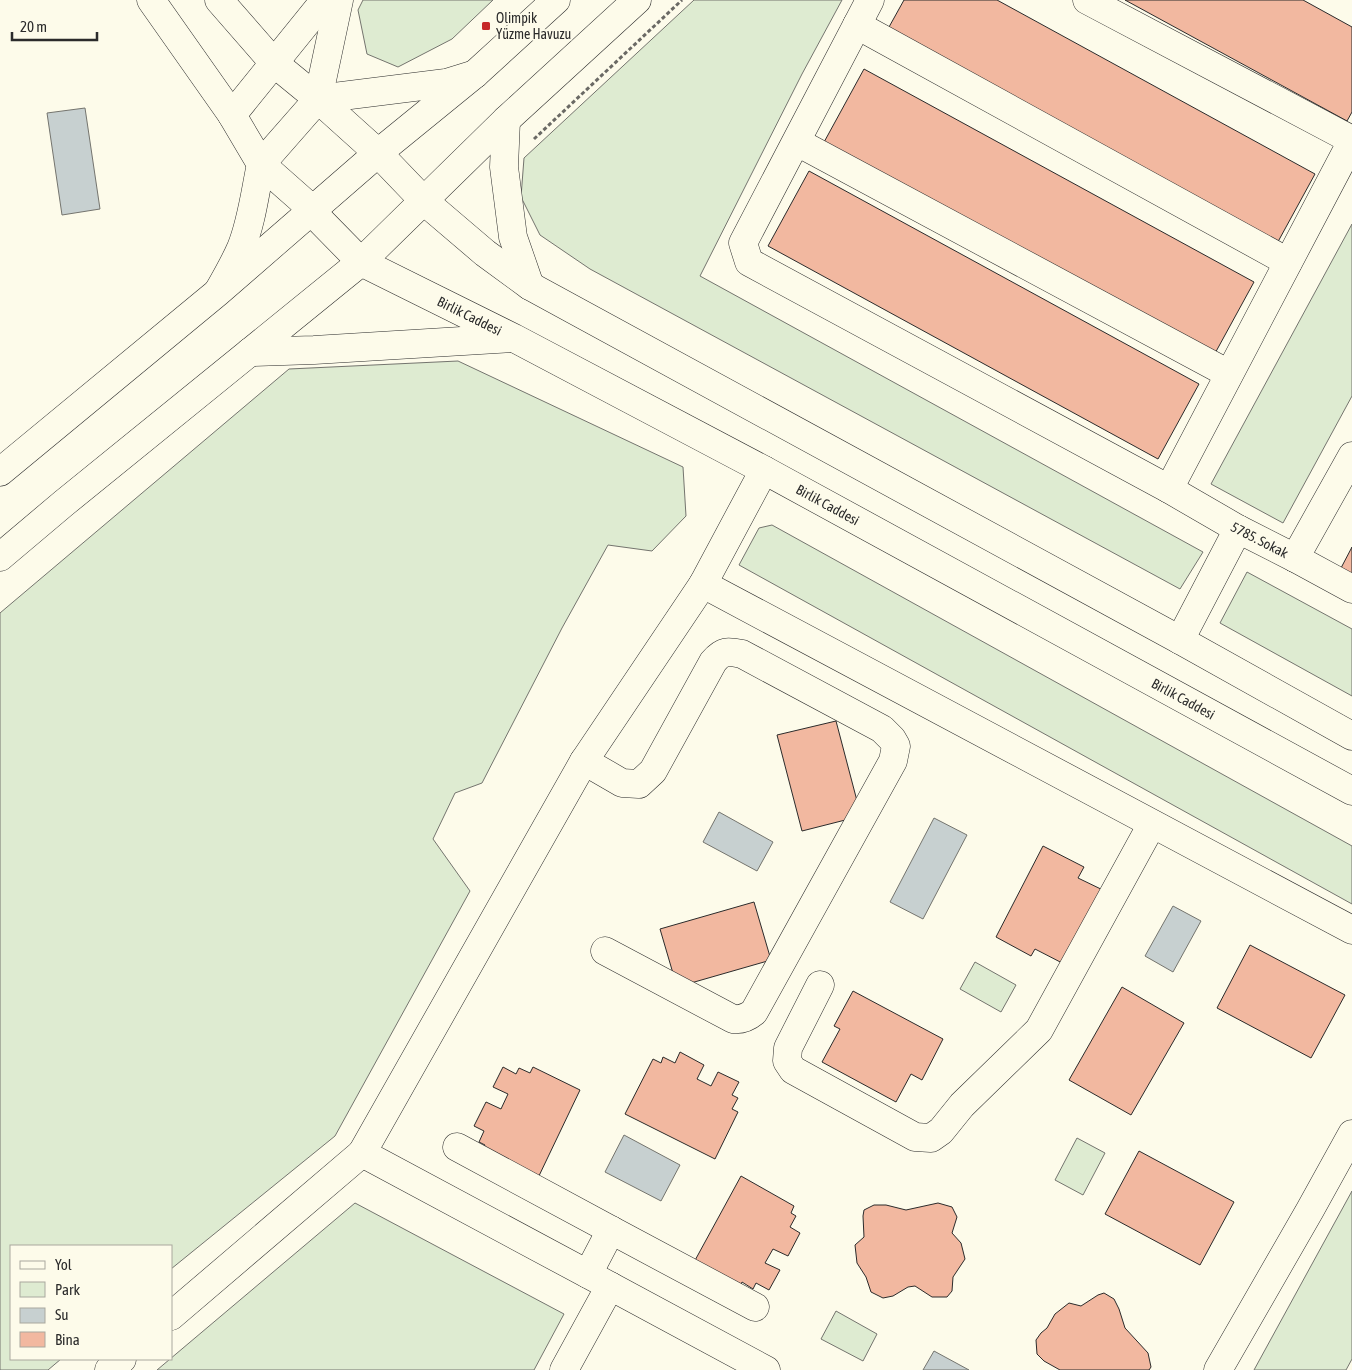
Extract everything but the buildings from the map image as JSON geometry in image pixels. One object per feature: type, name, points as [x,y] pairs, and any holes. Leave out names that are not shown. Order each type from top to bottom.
[{"type":"street","points":[[151,0],[232,115],[261,164]]},
{"type":"street","points":[[219,0],[274,63],[318,99],[378,153],[424,201],[485,253],[530,286],[1180,640],[1352,736]]},
{"type":"street","points":[[232,115],[325,0]]},
{"type":"street","points":[[218,292],[232,269],[242,247],[251,216],[261,164],[318,99],[339,0]]},
{"type":"street","points":[[0,472],[218,292],[378,153],[475,74],[556,0]]},
{"type":"street","points":[[0,557],[72,496],[361,262],[506,120],[637,0]]},
{"type":"street","name":"5785. Sokak","points":[[870,0],[743,244],[749,262],[1169,489],[1238,529],[1352,589]]},
{"type":"street","points":[[1087,0],[1352,141],[1169,489]]},
{"type":"street","points":[[857,25],[1288,262]]},
{"type":"street","points":[[318,99],[446,83],[475,74]]},
{"type":"street","points":[[506,120],[504,167],[512,237],[530,286]]},
{"type":"street","points":[[797,142],[1230,374]]},
{"type":"street","name":"Birlik Caddesi","points":[[261,164],[304,202],[361,262],[514,338],[764,470],[1352,791]]},
{"type":"street","points":[[250,352],[514,338]]},
{"type":"street","points":[[1295,558],[1352,456]]},
{"type":"street","points":[[172,1315],[362,1153],[584,761],[704,584],[764,470]]},
{"type":"street","points":[[1180,640],[1238,529]]},
{"type":"street","points":[[704,584],[1352,930]]},
{"type":"street","points":[[584,761],[622,783],[639,784],[653,771],[713,662],[719,655],[728,651],[742,654],[882,729],[896,746],[893,761],[759,1003],[750,1015],[739,1020],[733,1019],[604,951]]},
{"type":"street","points":[[820,986],[788,1048],[787,1061],[793,1070],[915,1137],[931,1138],[941,1131],[962,1105],[1039,1030],[1152,824]]},
{"type":"street","points":[[1218,1370],[1352,1134]]},
{"type":"street","points":[[457,1146],[755,1307]]},
{"type":"street","points":[[362,1153],[766,1370]]},
{"type":"street","points":[[564,1370],[599,1280],[612,1230]]},
{"type":"street","points":[[109,1370],[121,1360]]},
{"type":"green space","points":[[363,0],[493,0],[452,39],[398,67],[367,54],[358,10]]},
{"type":"green space","points":[[694,0],[842,0],[802,74],[700,276],[1203,552],[1180,589],[590,269],[540,235],[521,197],[524,158]]},
{"type":"green space","points":[[1352,224],[1352,396],[1283,523],[1211,484]]},
{"type":"green space","points":[[458,361],[683,467],[686,516],[652,551],[608,545],[562,628],[482,783],[455,793],[433,839],[470,891],[335,1136],[172,1268],[172,1245],[10,1245],[10,1360],[60,1360],[48,1370],[0,1370],[0,613],[289,369]]},
{"type":"green space","points":[[772,525],[1352,846],[1352,904],[739,565],[759,528]]},
{"type":"green space","points":[[1247,572],[1352,629],[1352,696],[1220,623]]},
{"type":"green space","points":[[975,962],[1016,985],[1001,1012],[960,989]]},
{"type":"green space","points":[[1077,1138],[1105,1153],[1083,1195],[1055,1180]]},
{"type":"green space","points":[[1352,1191],[1352,1359],[1346,1370],[1254,1370]]},
{"type":"green space","points":[[355,1203],[564,1314],[534,1370],[157,1370],[169,1360],[172,1360],[172,1357]]},
{"type":"green space","points":[[836,1311],[877,1334],[863,1361],[821,1339]]},
{"type":"water","points":[[85,108],[100,209],[62,215],[47,113]]},
{"type":"water","points":[[719,812],[773,842],[757,871],[703,842]]},
{"type":"water","points":[[934,818],[967,835],[923,919],[890,902]]},
{"type":"water","points":[[1173,906],[1201,921],[1173,972],[1145,956]]},
{"type":"water","points":[[624,1135],[680,1165],[661,1201],[605,1172]]},
{"type":"water","points":[[934,1351],[969,1370],[923,1370]]},
{"type":"place","name":"Olimpik Yüzme Havuzu","points":[[486,26]]}]
